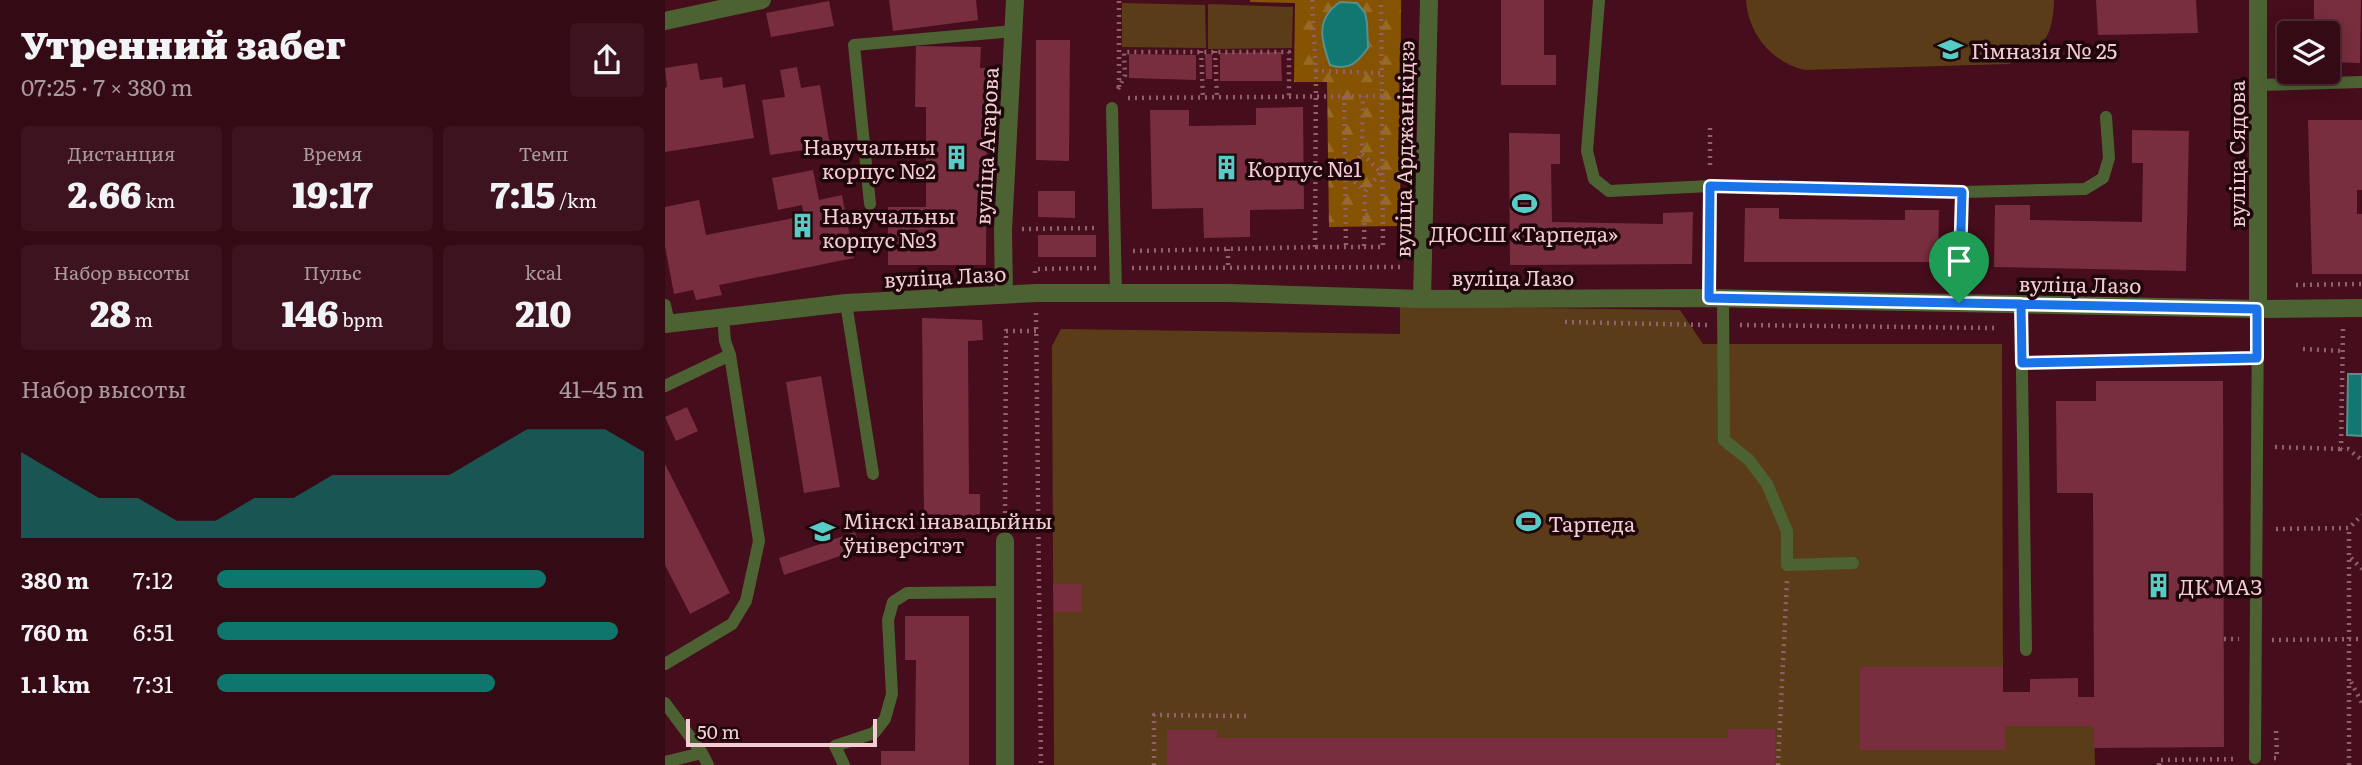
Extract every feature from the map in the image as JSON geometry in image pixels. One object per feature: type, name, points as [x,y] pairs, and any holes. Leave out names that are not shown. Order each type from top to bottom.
[{"type":"street","points":[[665,21],[762,0]]},
{"type":"street","name":"вуліца Агарова","points":[[1004,294],[1003,230],[1015,0]]},
{"type":"street","name":"вуліца Арджанікідзэ","points":[[1422,299],[1429,0]]},
{"type":"street","name":"вуліца Сядова","points":[[2257,309],[2258,0]]},
{"type":"street","name":"вуліца Лазо","points":[[667,324],[846,303],[1036,293],[1422,299],[1716,298],[2257,309],[2362,308]]},
{"type":"street","points":[[1005,541],[1005,765]]},
{"type":"lane","points":[[1599,0],[1587,151],[1594,179],[1609,191],[1710,186],[1962,192],[2085,189],[2103,178],[2109,158],[2106,117]]},
{"type":"lane","points":[[870,204],[854,45],[1014,31]]},
{"type":"lane","points":[[2258,85],[2362,82]]},
{"type":"lane","points":[[1112,108],[1116,293]]},
{"type":"lane","points":[[1959,303],[1962,192]]},
{"type":"lane","points":[[1716,298],[1724,440],[1749,460],[1767,484],[1787,531],[1787,565],[1853,563]]},
{"type":"lane","points":[[846,303],[873,474]]},
{"type":"lane","points":[[2021,304],[2026,650]]},
{"type":"lane","points":[[665,305],[667,324]]},
{"type":"lane","points":[[2255,758],[2257,309]]},
{"type":"lane","points":[[665,664],[732,624],[746,601],[759,541],[723,316]]},
{"type":"lane","points":[[665,386],[730,355]]},
{"type":"lane","points":[[2022,363],[2257,358]]},
{"type":"lane","points":[[844,765],[835,746],[874,733],[885,719],[892,694],[888,620],[893,603],[908,593],[1005,592]]},
{"type":"lane","points":[[665,703],[702,752],[708,765]]},
{"type":"lane","points":[[665,762],[702,752]]},
{"type":"path","points":[[1119,0],[1119,99],[1383,96]]},
{"type":"path","points":[[1312,0],[1316,71],[1315,247]]},
{"type":"path","points":[[1003,230],[1107,228],[1108,251],[1383,247],[1380,0]]},
{"type":"path","points":[[1201,51],[1203,97]]},
{"type":"path","points":[[1215,51],[1217,97]]},
{"type":"path","points":[[1118,89],[1125,75],[1124,52],[1289,52],[1289,96]]},
{"type":"path","points":[[1316,71],[1381,73]]},
{"type":"path","points":[[1344,96],[1346,247]]},
{"type":"path","points":[[1345,173],[1362,154],[1363,96]]},
{"type":"path","points":[[1710,128],[1716,298]]},
{"type":"path","points":[[1362,154],[1381,172]]},
{"type":"path","points":[[1364,247],[1365,191],[1381,172]]},
{"type":"path","points":[[1315,173],[1345,173],[1365,191]]},
{"type":"path","points":[[1228,249],[1228,257]]},
{"type":"path","points":[[2285,285],[2362,284]]},
{"type":"path","points":[[1036,293],[1041,765]]},
{"type":"path","points":[[2341,449],[2343,328]]},
{"type":"path","points":[[1005,541],[1006,331],[1036,331]]},
{"type":"path","points":[[2303,349],[2343,351]]},
{"type":"path","points":[[2275,447],[2348,449],[2362,460]]},
{"type":"path","points":[[2276,530],[2349,528],[2362,515]]},
{"type":"path","points":[[2349,528],[2349,765]]},
{"type":"path","points":[[2350,557],[2362,569]]},
{"type":"path","points":[[1778,765],[1787,565]]},
{"type":"path","points":[[2224,639],[2239,639]]},
{"type":"path","points":[[2307,639],[2362,639]]},
{"type":"path","points":[[2349,679],[2362,703]]},
{"type":"path","points":[[1154,765],[1154,715],[1249,716]]},
{"type":"path","points":[[2159,765],[2159,760],[2191,759]]},
{"type":"shaded area","points":[[1746,0],[2054,0],[2051,24],[2044,41],[2030,54],[2009,64],[1805,70],[1782,61],[1764,45],[1751,24]]},
{"type":"shaded area","points":[[1122,3],[1205,5],[1206,48],[1122,47]]},
{"type":"shaded area","points":[[1208,4],[1293,7],[1292,48],[1208,49]]},
{"type":"shaded area","name":"Тарпеда","points":[[1400,306],[1680,310],[1703,344],[2002,344],[2003,667],[1860,667],[2005,750],[2005,726],[2094,726],[2095,765],[1054,765],[1052,346],[1061,329],[1400,334]]},
{"type":"green space","points":[[1250,0],[1401,0],[1400,226],[1329,227],[1327,82],[1294,82],[1295,3]]},
{"type":"water","points":[[1340,2],[1357,3],[1365,13],[1368,48],[1356,62],[1337,67],[1330,65],[1322,30],[1327,16]]},
{"type":"water","points":[[2348,374],[2362,374],[2362,436],[2347,435]]},
{"type":"building","points":[[889,0],[976,0],[978,20],[893,31]]},
{"type":"building","points":[[1501,0],[1544,0],[1544,55],[1556,55],[1556,85],[1501,85]]},
{"type":"building","points":[[2096,0],[2196,0],[2198,33],[2098,35]]},
{"type":"building","points":[[2314,0],[2361,0],[2360,63],[2340,62],[2340,21],[2314,21]]},
{"type":"building","points":[[829,1],[834,26],[771,37],[766,13]]},
{"type":"building","points":[[1036,40],[1070,40],[1069,161],[1036,160]]},
{"type":"building","name":"Навучальны корпус №2","points":[[916,46],[981,47],[980,68],[987,68],[986,265],[888,265],[888,207],[926,207],[926,107],[915,107]]},
{"type":"building","points":[[1281,52],[1282,81],[1220,81],[1220,53]]},
{"type":"building","points":[[1129,54],[1196,55],[1196,80],[1129,78]]},
{"type":"building","points":[[1205,54],[1212,54],[1212,79],[1206,79]]},
{"type":"building","points":[[697,63],[700,80],[722,77],[723,88],[745,84],[754,138],[665,152],[665,68]]},
{"type":"building","points":[[797,67],[801,88],[820,85],[830,146],[770,155],[762,100],[785,97],[780,70]]},
{"type":"building","name":"Корпус №1","points":[[1303,107],[1304,209],[1250,210],[1250,237],[1204,238],[1203,208],[1152,209],[1150,110],[1189,110],[1189,126],[1256,125],[1256,108]]},
{"type":"building","points":[[2308,120],[2362,120],[2362,190],[2357,190],[2357,214],[2362,214],[2362,274],[2312,274]]},
{"type":"building","points":[[2132,130],[2189,131],[2186,271],[1994,267],[1995,205],[2030,205],[2030,220],[2142,222],[2143,163],[2132,163]]},
{"type":"building","points":[[1509,133],[1560,134],[1560,164],[1551,164],[1552,222],[1663,224],[1663,213],[1693,212],[1692,264],[1510,265]]},
{"type":"building","name":"Навучальны корпус №3","points":[[813,170],[819,200],[842,195],[854,258],[719,285],[722,295],[696,300],[693,290],[674,294],[665,246],[665,207],[699,200],[706,235],[804,216],[802,205],[778,210],[772,178]]},
{"type":"building","points":[[1038,191],[1075,191],[1075,218],[1038,217]]},
{"type":"building","points":[[1745,208],[1779,208],[1779,219],[1905,220],[1905,210],[1939,210],[1938,262],[1744,262]]},
{"type":"building","points":[[1038,235],[1096,235],[1096,257],[1038,257]]},
{"type":"building","points":[[922,318],[982,320],[983,340],[968,341],[969,494],[980,494],[980,517],[924,517]]},
{"type":"building","points":[[821,376],[840,487],[804,493],[786,382]]},
{"type":"building","name":"ДК МАЗ","points":[[2096,381],[2223,381],[2224,747],[2094,748],[2094,726],[2005,726],[2005,750],[1860,750],[1860,667],[2003,667],[2003,692],[2030,692],[2030,679],[2078,678],[2078,697],[2094,697],[2093,493],[2057,493],[2056,401],[2096,401]]},
{"type":"building","points":[[687,407],[698,431],[676,441],[665,417]]},
{"type":"building","points":[[665,464],[730,593],[690,614],[665,565]]},
{"type":"building","points":[[855,532],[861,549],[784,575],[779,558]]},
{"type":"building","points":[[1053,584],[1082,584],[1082,612],[1054,612]]},
{"type":"building","points":[[905,616],[969,616],[969,765],[881,765],[881,751],[915,751],[916,660],[905,660]]},
{"type":"building","points":[[1728,729],[1775,729],[1775,765],[1167,765],[1167,730],[1217,730],[1217,738],[1728,738]]},
{"type":"place","name":"Гімназія № 25","points":[[1951,49]]},
{"type":"place","name":"Навучальны корпус №2","points":[[956,157]]},
{"type":"place","name":"Корпус №1","points":[[1227,167]]},
{"type":"place","name":"ДЮСШ «Тарпеда»","points":[[1524,203]]},
{"type":"place","name":"Навучальны корпус №3","points":[[802,226]]},
{"type":"place","name":"Тарпеда","points":[[1528,522]]},
{"type":"place","name":"Мінскі інавацыйны ўніверсітэт","points":[[823,531]]},
{"type":"place","name":"ДК МАЗ","points":[[2159,585]]},
{"type":"route","points":[[1959,303],[1709,298],[1710,186],[1962,192],[1959,303],[2021,304],[2022,363],[2257,358],[2257,309],[1959,303]]}]
